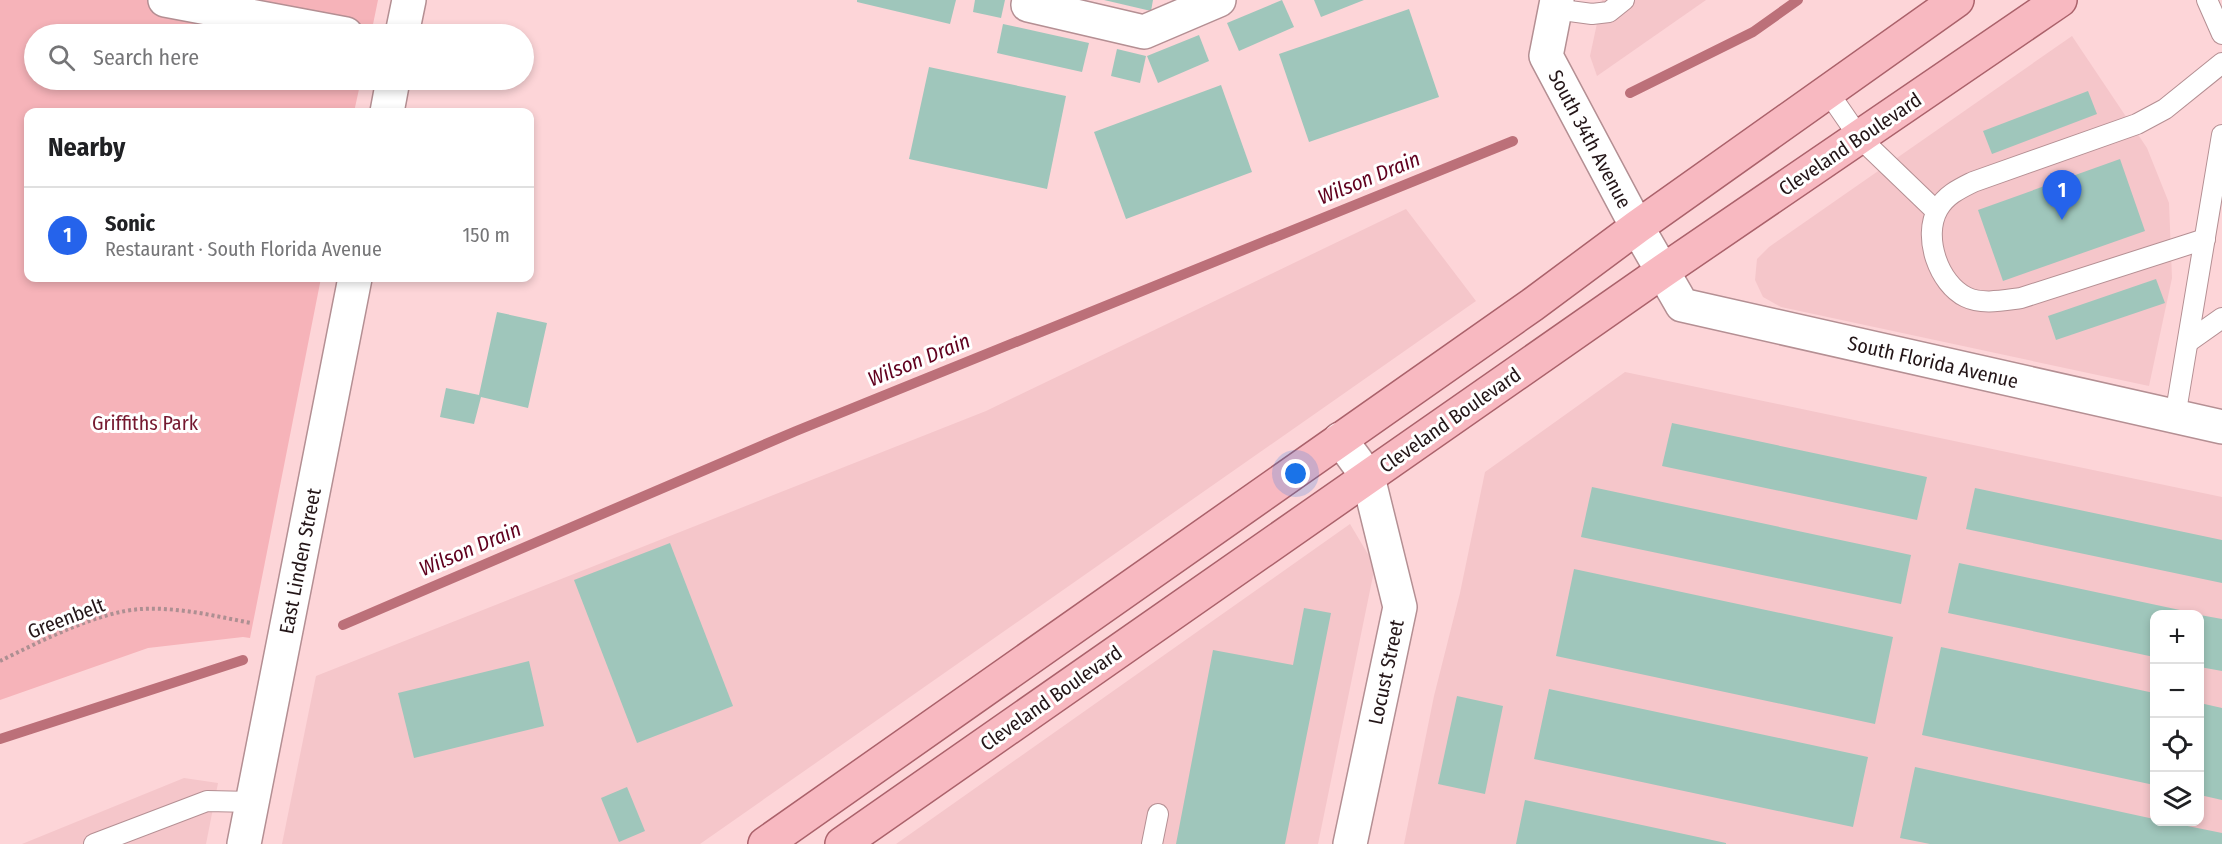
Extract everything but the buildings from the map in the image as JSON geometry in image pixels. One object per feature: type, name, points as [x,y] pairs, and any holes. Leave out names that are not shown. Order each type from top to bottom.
[{"type":"main road","points":[[765,844],[1532,305],[1637,227],[1957,0]]},
{"type":"main road","name":"Cleveland Boulevard","points":[[842,844],[1663,271],[2060,0]]},
{"type":"street","points":[[165,0],[293,24]]},
{"type":"street","points":[[404,24],[409,0]]},
{"type":"street","points":[[1029,0],[1028,5],[1144,32],[1220,0]]},
{"type":"street","name":"South 34th Avenue","points":[[1556,4],[1546,56],[1637,227],[1663,271]]},
{"type":"street","points":[[388,108],[391,90]]},
{"type":"street","name":"South Florida Avenue","points":[[1663,271],[1682,305],[2222,427]]},
{"type":"street","name":"East Linden Street","points":[[244,844],[354,282]]},
{"type":"street","name":"Locust Street","points":[[1340,440],[1368,477],[1400,607],[1350,844]]},
{"type":"lane","points":[[1556,4],[1592,14],[1609,12],[1624,0]]},
{"type":"lane","points":[[2207,0],[2222,34]]},
{"type":"lane","points":[[2205,239],[2021,298],[1993,302],[1967,298],[1947,282],[1937,262],[1931,240],[1936,211],[1950,194],[1974,182],[2137,124],[2165,109],[2222,63]]},
{"type":"lane","points":[[1828,92],[1858,137],[1936,211]]},
{"type":"lane","points":[[2175,417],[2222,135]]},
{"type":"lane","points":[[2188,342],[2222,318]]},
{"type":"lane","points":[[94,844],[207,801],[253,802]]},
{"type":"lane","points":[[1152,844],[1158,814]]},
{"type":"path","name":"Greenbelt","points":[[0,662],[90,621],[140,609],[187,610],[252,624]]},
{"type":"shaded area","points":[[1602,0],[1706,0],[1597,76],[1590,56]]},
{"type":"shaded area","points":[[2072,36],[2147,148],[2169,203],[2172,278],[2149,386],[1781,307],[1763,297],[1755,280],[1757,259],[1769,247]]},
{"type":"shaded area","points":[[1406,209],[1476,301],[700,844],[282,844],[316,676],[986,411]]},
{"type":"shaded area","points":[[1625,372],[2222,497],[2222,844],[1404,844],[1434,696],[1460,593],[1485,472]]},
{"type":"shaded area","points":[[1350,524],[1375,566],[1318,844],[896,844]]},
{"type":"shaded area","points":[[184,778],[218,783],[206,844],[22,844]]},
{"type":"green space","name":"Griffiths Park","points":[[0,0],[378,0],[373,24],[24,24],[24,90],[359,90],[355,108],[24,108],[24,282],[320,282],[250,638],[148,648],[0,700]]},
{"type":"waterway","name":"Wilson Drain","points":[[1630,93],[1753,32],[1798,0]]},
{"type":"waterway","name":"Wilson Drain","points":[[343,625],[796,431],[1513,141]]},
{"type":"waterway","name":"Wilson Drain","points":[[0,739],[243,660]]},
{"type":"place","name":"Sonic","points":[[2062,220]]}]
